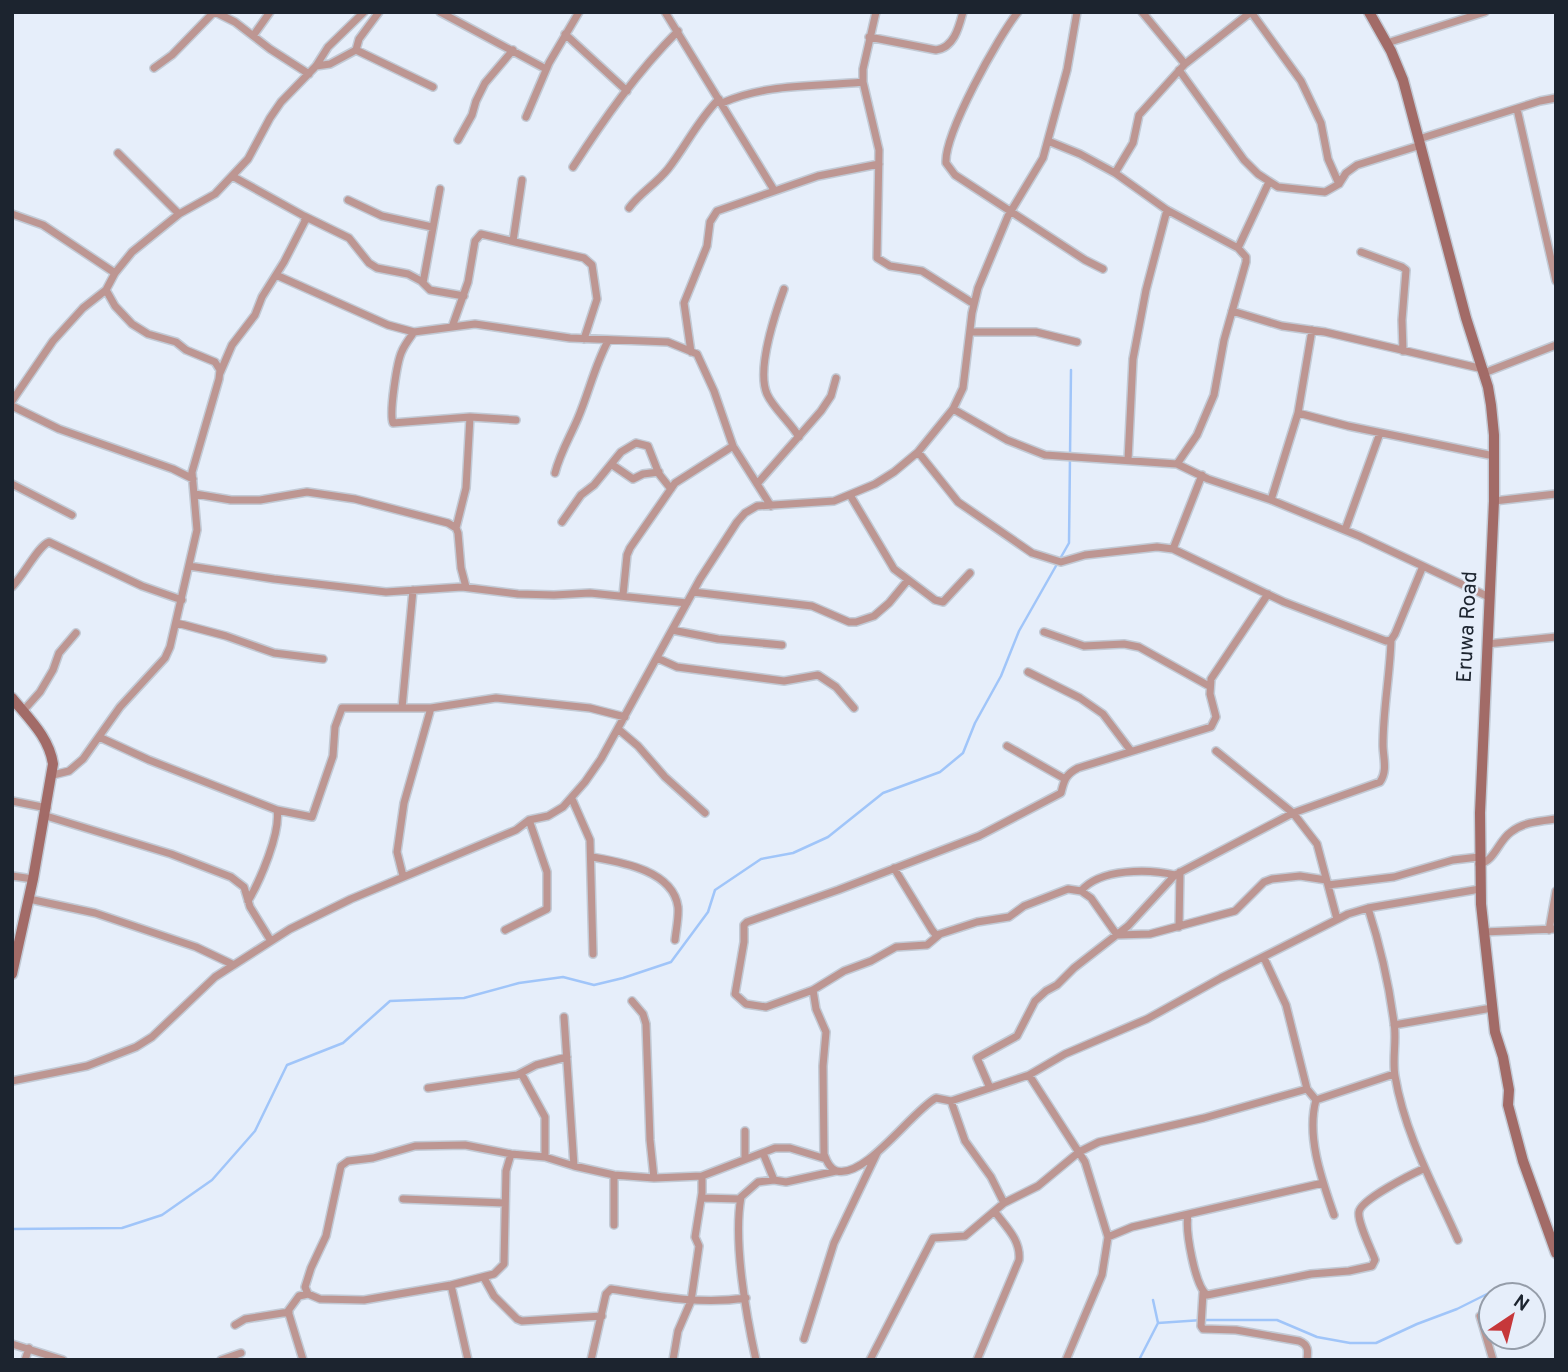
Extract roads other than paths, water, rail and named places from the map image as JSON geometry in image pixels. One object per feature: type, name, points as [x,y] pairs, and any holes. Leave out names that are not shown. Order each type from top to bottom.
[{"type":"main road","name":"Eruwa Road","points":[[1369,12],[1387,43],[1403,80],[1491,405],[1494,501],[1479,861],[1483,932],[1495,1032],[1509,1090],[1508,1105],[1523,1161],[1556,1253]]},
{"type":"main road","points":[[12,698],[48,744],[53,764],[33,879],[16,944],[12,974]]},
{"type":"street","points":[[154,68],[172,55],[214,12],[235,22],[309,74]]},
{"type":"street","points":[[253,36],[270,12]]},
{"type":"street","points":[[193,479],[173,469],[59,429],[12,403],[53,341],[83,308],[106,290],[115,272],[132,253],[179,214],[215,194],[232,176],[254,151],[281,102],[316,66],[328,47],[364,12]]},
{"type":"street","points":[[316,66],[330,64],[356,50],[359,39],[379,12]]},
{"type":"street","points":[[440,12],[546,69]]},
{"type":"street","points":[[526,117],[546,69],[579,12]]},
{"type":"street","points":[[876,12],[863,69],[863,82],[874,124],[879,164],[877,258],[890,266],[922,271],[974,304]]},
{"type":"street","points":[[869,37],[943,50],[953,40],[963,12]]},
{"type":"street","points":[[12,1081],[87,1066],[136,1047],[152,1037],[215,977],[290,929],[403,876],[516,830],[528,820],[548,816],[572,799],[601,759],[693,592],[737,522],[751,509],[822,502],[850,495],[894,472],[918,452],[953,409],[963,388],[974,304],[992,250],[1011,211],[1036,172],[1048,141],[1067,70],[1077,12]]},
{"type":"street","points":[[1142,12],[1244,160],[1269,182],[1286,188],[1325,192],[1339,184],[1346,173],[1357,165],[1540,101],[1556,98]]},
{"type":"street","points":[[1115,173],[1133,143],[1139,115],[1182,67],[1251,12],[1301,81],[1321,123],[1328,159],[1339,184]]},
{"type":"street","points":[[1387,43],[1485,12]]},
{"type":"street","points":[[668,13],[774,190]]},
{"type":"street","points":[[1016,13],[980,72],[947,145],[946,163],[956,175],[1085,260],[1103,269]]},
{"type":"street","points":[[573,167],[627,91],[660,49],[678,32]]},
{"type":"street","points":[[565,34],[627,91]]},
{"type":"street","points":[[496,41],[499,64]]},
{"type":"street","points":[[356,50],[433,87]]},
{"type":"street","points":[[458,140],[480,93],[499,64],[513,50]]},
{"type":"street","points":[[629,208],[636,198],[666,172],[695,127],[720,101],[787,86],[827,86],[863,82]]},
{"type":"street","points":[[1517,109],[1556,281]]},
{"type":"street","points":[[1048,141],[1115,173],[1167,210],[1238,248],[1246,257],[1224,340],[1214,395],[1196,435],[1177,464]]},
{"type":"street","points":[[118,153],[179,214]]},
{"type":"street","points":[[691,352],[683,309],[707,247],[712,217],[717,211],[818,176],[879,164]]},
{"type":"street","points":[[232,176],[349,238],[369,263],[377,268],[408,274],[430,290],[464,296]]},
{"type":"street","points":[[513,241],[523,180]]},
{"type":"street","points":[[1238,248],[1269,182]]},
{"type":"street","points":[[423,283],[440,189]]},
{"type":"street","points":[[348,200],[382,216],[432,227]]},
{"type":"street","points":[[1128,460],[1133,359],[1146,290],[1167,210]]},
{"type":"street","points":[[12,214],[43,225],[115,272]]},
{"type":"street","points":[[53,775],[69,771],[76,766],[120,707],[164,658],[175,636],[197,530],[193,479],[197,452],[220,373],[232,345],[255,315],[262,297],[303,225],[303,216]]},
{"type":"street","points":[[1545,232],[1556,229]]},
{"type":"street","points":[[452,327],[464,296],[477,237],[481,234],[589,261],[592,265],[597,299],[584,339]]},
{"type":"street","points":[[1361,252],[1406,270],[1402,320],[1403,351]]},
{"type":"street","points":[[276,275],[388,325],[414,332],[470,324],[584,339],[668,342],[696,354],[714,391],[733,446],[771,506]]},
{"type":"street","points":[[784,289],[764,365],[763,379],[768,396],[799,437]]},
{"type":"street","points":[[106,290],[115,306],[132,324],[158,339],[176,342],[210,358],[218,366],[220,373]]},
{"type":"street","points":[[460,309],[470,324]]},
{"type":"street","points":[[1232,311],[1282,326],[1312,330],[1483,371],[1556,345]]},
{"type":"street","points":[[1270,500],[1298,413],[1312,330]]},
{"type":"street","points":[[414,332],[399,360],[391,405],[393,423],[470,417],[516,420]]},
{"type":"street","points":[[970,332],[1037,332],[1077,342]]},
{"type":"street","points":[[555,473],[608,341]]},
{"type":"street","points":[[757,484],[831,396],[836,378]]},
{"type":"street","points":[[953,409],[1007,440],[1045,455],[1177,464],[1345,530],[1489,597]]},
{"type":"street","points":[[1298,413],[1494,456]]},
{"type":"street","points":[[466,587],[456,527],[466,488],[470,417]]},
{"type":"street","points":[[1345,530],[1380,433]]},
{"type":"street","points":[[562,522],[581,495],[594,485],[629,446],[642,443],[648,446],[659,472],[671,489]]},
{"type":"street","points":[[622,595],[627,555],[671,489],[680,478],[733,446]]},
{"type":"street","points":[[918,452],[948,491],[981,520],[1032,553],[1064,562],[1085,555],[1157,547],[1173,549],[1268,594],[1376,638],[1391,640]]},
{"type":"street","points":[[611,464],[633,479],[643,474],[659,472]]},
{"type":"street","points":[[1173,549],[1202,475]]},
{"type":"street","points":[[12,484],[72,515]]},
{"type":"street","points":[[195,494],[231,500],[260,500],[307,492],[317,493],[355,499],[456,527]]},
{"type":"street","points":[[1494,501],[1556,494]]},
{"type":"street","points":[[850,495],[894,569],[939,603],[970,573]]},
{"type":"street","points":[[12,587],[27,571],[39,548],[49,542],[142,586],[182,600]]},
{"type":"street","points":[[189,566],[386,592],[466,587],[518,594],[622,595],[687,603]]},
{"type":"street","points":[[990,1088],[977,1058],[1017,1036],[1035,1001],[1128,926],[1177,874],[1293,813],[1380,782],[1383,777],[1383,718],[1391,640],[1423,566]]},
{"type":"street","points":[[693,592],[812,606],[849,622],[856,622],[874,616],[908,580]]},
{"type":"street","points":[[402,708],[413,590]]},
{"type":"street","points":[[1117,935],[1091,898],[1074,889],[1058,892],[1024,906],[1009,916],[977,922],[940,934],[927,944],[896,947],[813,989],[766,1007],[746,1004],[740,1000],[735,989],[744,942],[744,925],[979,836],[1061,793],[1069,773],[1078,768],[1211,727],[1216,717],[1209,685],[1211,679],[1268,594]]},
{"type":"street","points":[[177,624],[226,636],[274,653],[323,659]]},
{"type":"street","points":[[672,630],[718,639],[782,645]]},
{"type":"street","points":[[1044,632],[1084,646],[1124,643],[1139,647],[1209,685]]},
{"type":"street","points":[[23,711],[40,692],[59,653],[76,633]]},
{"type":"street","points":[[1487,644],[1556,637]]},
{"type":"street","points":[[657,658],[677,667],[784,681],[818,675],[836,687],[854,708]]},
{"type":"street","points":[[1028,672],[1080,698],[1103,714],[1131,751]]},
{"type":"street","points":[[99,737],[149,760],[277,810],[312,817],[333,757],[335,727],[342,708],[430,708],[496,698],[590,708],[625,717]]},
{"type":"street","points":[[403,876],[397,852],[404,803],[430,708]]},
{"type":"street","points":[[618,729],[705,813]]},
{"type":"street","points":[[1007,746],[1065,779]]},
{"type":"street","points":[[1216,751],[1293,813],[1317,844],[1337,919]]},
{"type":"street","points":[[572,799],[590,840],[593,954]]},
{"type":"street","points":[[12,802],[221,872],[244,887],[250,907],[271,941]]},
{"type":"street","points":[[248,901],[262,874],[275,829],[277,810]]},
{"type":"street","points":[[1117,935],[1150,934],[1235,911],[1272,879],[1300,876],[1327,882],[1394,877],[1453,860],[1489,861],[1511,831],[1556,819]]},
{"type":"street","points":[[505,930],[547,909],[547,872],[528,820]]},
{"type":"street","points":[[592,857],[648,871],[669,889],[678,908],[675,940]]},
{"type":"street","points":[[894,868],[932,930],[936,935],[940,934]]},
{"type":"street","points":[[1081,891],[1108,875],[1155,870],[1177,874]]},
{"type":"street","points":[[1177,874],[1179,927]]},
{"type":"street","points":[[12,876],[33,879]]},
{"type":"street","points":[[702,1198],[740,1199],[758,1182],[786,1182],[849,1170],[877,1153],[929,1101],[936,1098],[951,1101],[1028,1076],[1065,1054],[1147,1019],[1337,919],[1368,908],[1480,889]]},
{"type":"street","points":[[1483,932],[1552,930],[1556,891]]},
{"type":"street","points":[[29,899],[95,913],[196,947],[234,965]]},
{"type":"street","points":[[1368,908],[1378,938],[1394,1025],[1394,1074],[1406,1120],[1423,1168],[1431,1179],[1458,1240]]},
{"type":"street","points":[[1264,958],[1286,1005],[1307,1089],[1316,1100]]},
{"type":"street","points":[[813,989],[816,1009],[826,1032],[823,1142],[826,1159],[836,1171]]},
{"type":"street","points":[[632,1001],[643,1014],[646,1024],[654,1178]]},
{"type":"street","points":[[1394,1025],[1492,1008]]},
{"type":"street","points":[[564,1017],[574,1166]]},
{"type":"street","points":[[428,1088],[521,1073],[536,1065],[567,1057]]},
{"type":"street","points":[[521,1073],[545,1117],[545,1157]]},
{"type":"street","points":[[1316,1100],[1394,1074]]},
{"type":"street","points":[[1028,1076],[1087,1168],[1108,1237],[1102,1275],[1066,1360]]},
{"type":"street","points":[[870,1360],[933,1238],[965,1236],[1004,1203],[1038,1186],[1079,1152],[1100,1142],[1204,1118],[1307,1089]]},
{"type":"street","points":[[1316,1100],[1312,1120],[1323,1183],[1335,1214]]},
{"type":"street","points":[[951,1101],[965,1141],[991,1177],[1004,1203]]},
{"type":"street","points":[[745,1131],[745,1159]]},
{"type":"street","points":[[308,1294],[305,1287],[326,1236],[343,1163],[415,1146],[465,1145],[545,1157],[614,1175],[654,1178],[702,1176],[784,1147],[826,1159]]},
{"type":"street","points":[[763,1153],[774,1180]]},
{"type":"street","points":[[804,1339],[834,1243],[877,1153]]},
{"type":"street","points":[[303,1360],[289,1312],[295,1298],[302,1294],[331,1300],[364,1300],[451,1285],[494,1274],[504,1264],[506,1171],[511,1154]]},
{"type":"street","points":[[1203,1293],[1214,1295],[1303,1276],[1372,1266],[1375,1260],[1359,1210],[1392,1185],[1423,1168]]},
{"type":"street","points":[[614,1175],[614,1225]]},
{"type":"street","points":[[673,1360],[678,1331],[691,1301],[699,1246],[695,1237],[702,1198],[702,1176]]},
{"type":"street","points":[[1108,1237],[1132,1227],[1323,1183]]},
{"type":"street","points":[[403,1199],[505,1203]]},
{"type":"street","points":[[740,1199],[739,1247],[749,1329],[756,1360]]},
{"type":"street","points":[[977,1360],[1019,1260],[1016,1240],[995,1212]]},
{"type":"street","points":[[1188,1215],[1186,1230],[1203,1293],[1203,1329],[1236,1330],[1299,1341],[1306,1345],[1307,1360]]},
{"type":"street","points":[[484,1278],[494,1296],[517,1319],[602,1316]]},
{"type":"street","points":[[451,1285],[468,1360]]},
{"type":"street","points":[[591,1360],[606,1294],[611,1289],[691,1301],[746,1298]]},
{"type":"street","points":[[235,1325],[245,1319],[289,1312]]},
{"type":"street","points":[[12,1344],[63,1360]]},
{"type":"street","points":[[24,1360],[29,1348]]},
{"type":"street","points":[[220,1360],[241,1353]]},
{"type":"waterway","points":[[12,1229],[122,1228],[162,1215],[212,1180],[255,1131],[287,1065],[343,1043],[390,1001],[464,998],[519,983],[563,977],[594,985],[671,962],[708,912],[715,890],[761,859],[793,853],[828,837],[883,793],[940,772],[963,753],[975,723],[1001,676],[1019,631],[1069,543],[1071,370]]},
{"type":"waterway","points":[[1158,1323],[1277,1320],[1317,1337],[1350,1343],[1376,1343],[1477,1299]]},
{"type":"waterway","points":[[1139,1360],[1158,1323],[1153,1300]]}]
